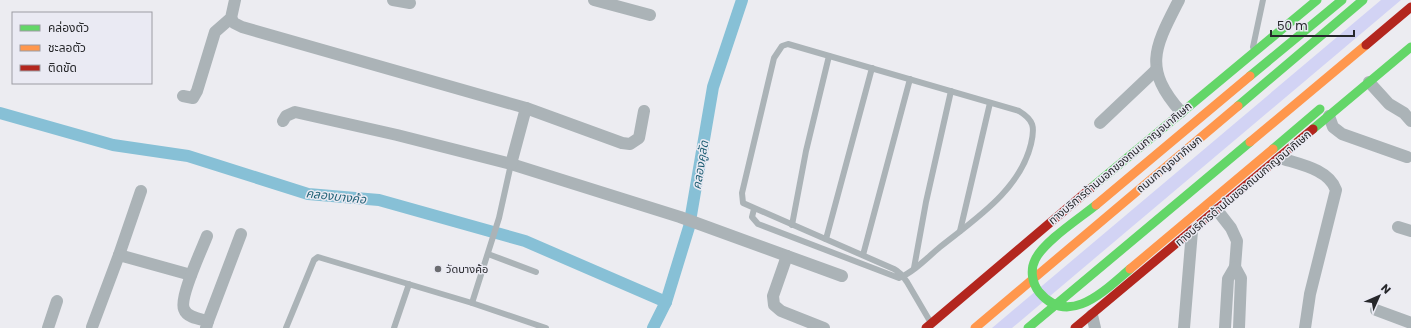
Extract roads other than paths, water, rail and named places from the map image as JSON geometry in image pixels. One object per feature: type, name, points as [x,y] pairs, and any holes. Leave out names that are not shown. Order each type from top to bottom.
[{"type":"main road","name":"ทางบริการด้านนอกของถนนกาญจนาภิเษก","points":[[928,326],[1252,52],[1317,0]]},
{"type":"main road","points":[[1325,110],[1098,296],[1080,307],[1074,308],[1058,306],[1044,298],[1035,285],[1033,263],[1046,245],[1135,174],[1342,0]]},
{"type":"main road","name":"ถนนกาญจนาภิเษก","points":[[974,327],[1363,0]]},
{"type":"main road","points":[[1028,328],[1411,7]]},
{"type":"main road","name":"ทางบริการด้านในของถนนกาญจนาภิเษก","points":[[1075,328],[1280,158],[1325,110],[1369,82],[1411,47]]},
{"type":"street","points":[[183,96],[193,98],[197,91],[215,32],[231,18],[235,0]]},
{"type":"street","points":[[393,0],[410,3]]},
{"type":"street","points":[[594,0],[650,15]]},
{"type":"street","points":[[1179,0],[1161,36],[1155,62],[1156,70],[1165,91],[1181,112]]},
{"type":"street","points":[[231,18],[234,23],[242,27],[526,108],[622,143],[630,144],[639,138],[644,111]]},
{"type":"street","points":[[1100,123],[1156,70]]},
{"type":"street","points":[[1369,82],[1389,104],[1409,116]]},
{"type":"street","points":[[511,164],[526,108]]},
{"type":"street","points":[[1325,110],[1333,127],[1342,134],[1407,157]]},
{"type":"street","points":[[283,120],[286,116],[296,112],[397,135],[511,164],[680,216],[842,276]]},
{"type":"street","points":[[1280,158],[1326,176],[1334,183],[1336,190],[1310,294],[1305,328]]},
{"type":"street","points":[[92,327],[141,191]]},
{"type":"street","points":[[1217,210],[1231,228],[1237,241],[1235,267],[1228,279],[1225,328]]},
{"type":"street","points":[[1398,226],[1411,231]]},
{"type":"street","points":[[1184,328],[1192,231]]},
{"type":"street","points":[[207,236],[192,275],[183,308],[185,312],[207,324],[240,234]]},
{"type":"street","points":[[119,255],[192,275]]},
{"type":"street","points":[[787,256],[773,296],[774,305],[781,312],[824,328]]},
{"type":"street","points":[[1235,267],[1241,278],[1239,328]]},
{"type":"street","points":[[48,328],[57,300]]},
{"type":"street","points":[[1376,310],[1411,323]]},
{"type":"street","points":[[1092,314],[1095,328]]},
{"type":"lane","points":[[1252,52],[1263,0]]},
{"type":"lane","points":[[754,209],[752,217],[758,224],[881,273],[899,278],[903,277],[960,232],[1002,195],[1017,177],[1030,149],[1033,126],[1029,117],[1019,111],[788,44],[782,46],[774,58],[742,193],[743,203],[792,226],[826,239],[894,269],[903,277],[928,326]]},
{"type":"lane","points":[[792,226],[806,151],[829,56]]},
{"type":"lane","points":[[826,239],[872,68]]},
{"type":"lane","points":[[863,255],[910,79]]},
{"type":"lane","points":[[914,268],[926,202],[951,91]]},
{"type":"lane","points":[[960,232],[990,103]]},
{"type":"lane","points":[[472,303],[499,218],[511,164]]},
{"type":"lane","points":[[488,254],[536,272]]},
{"type":"lane","points":[[286,328],[314,260],[318,257],[472,303],[546,328]]},
{"type":"lane","points":[[394,328],[409,284]]},
{"type":"waterway","name":"คลองคูลัด","points":[[653,328],[666,302],[689,227],[713,87],[742,0]]},
{"type":"waterway","name":"คลองบางค้อ","points":[[0,113],[113,145],[188,156],[308,194],[379,200],[525,241],[666,302]]},
{"type":"place","name":"วัดบางค้อ","points":[[438,269]]}]
